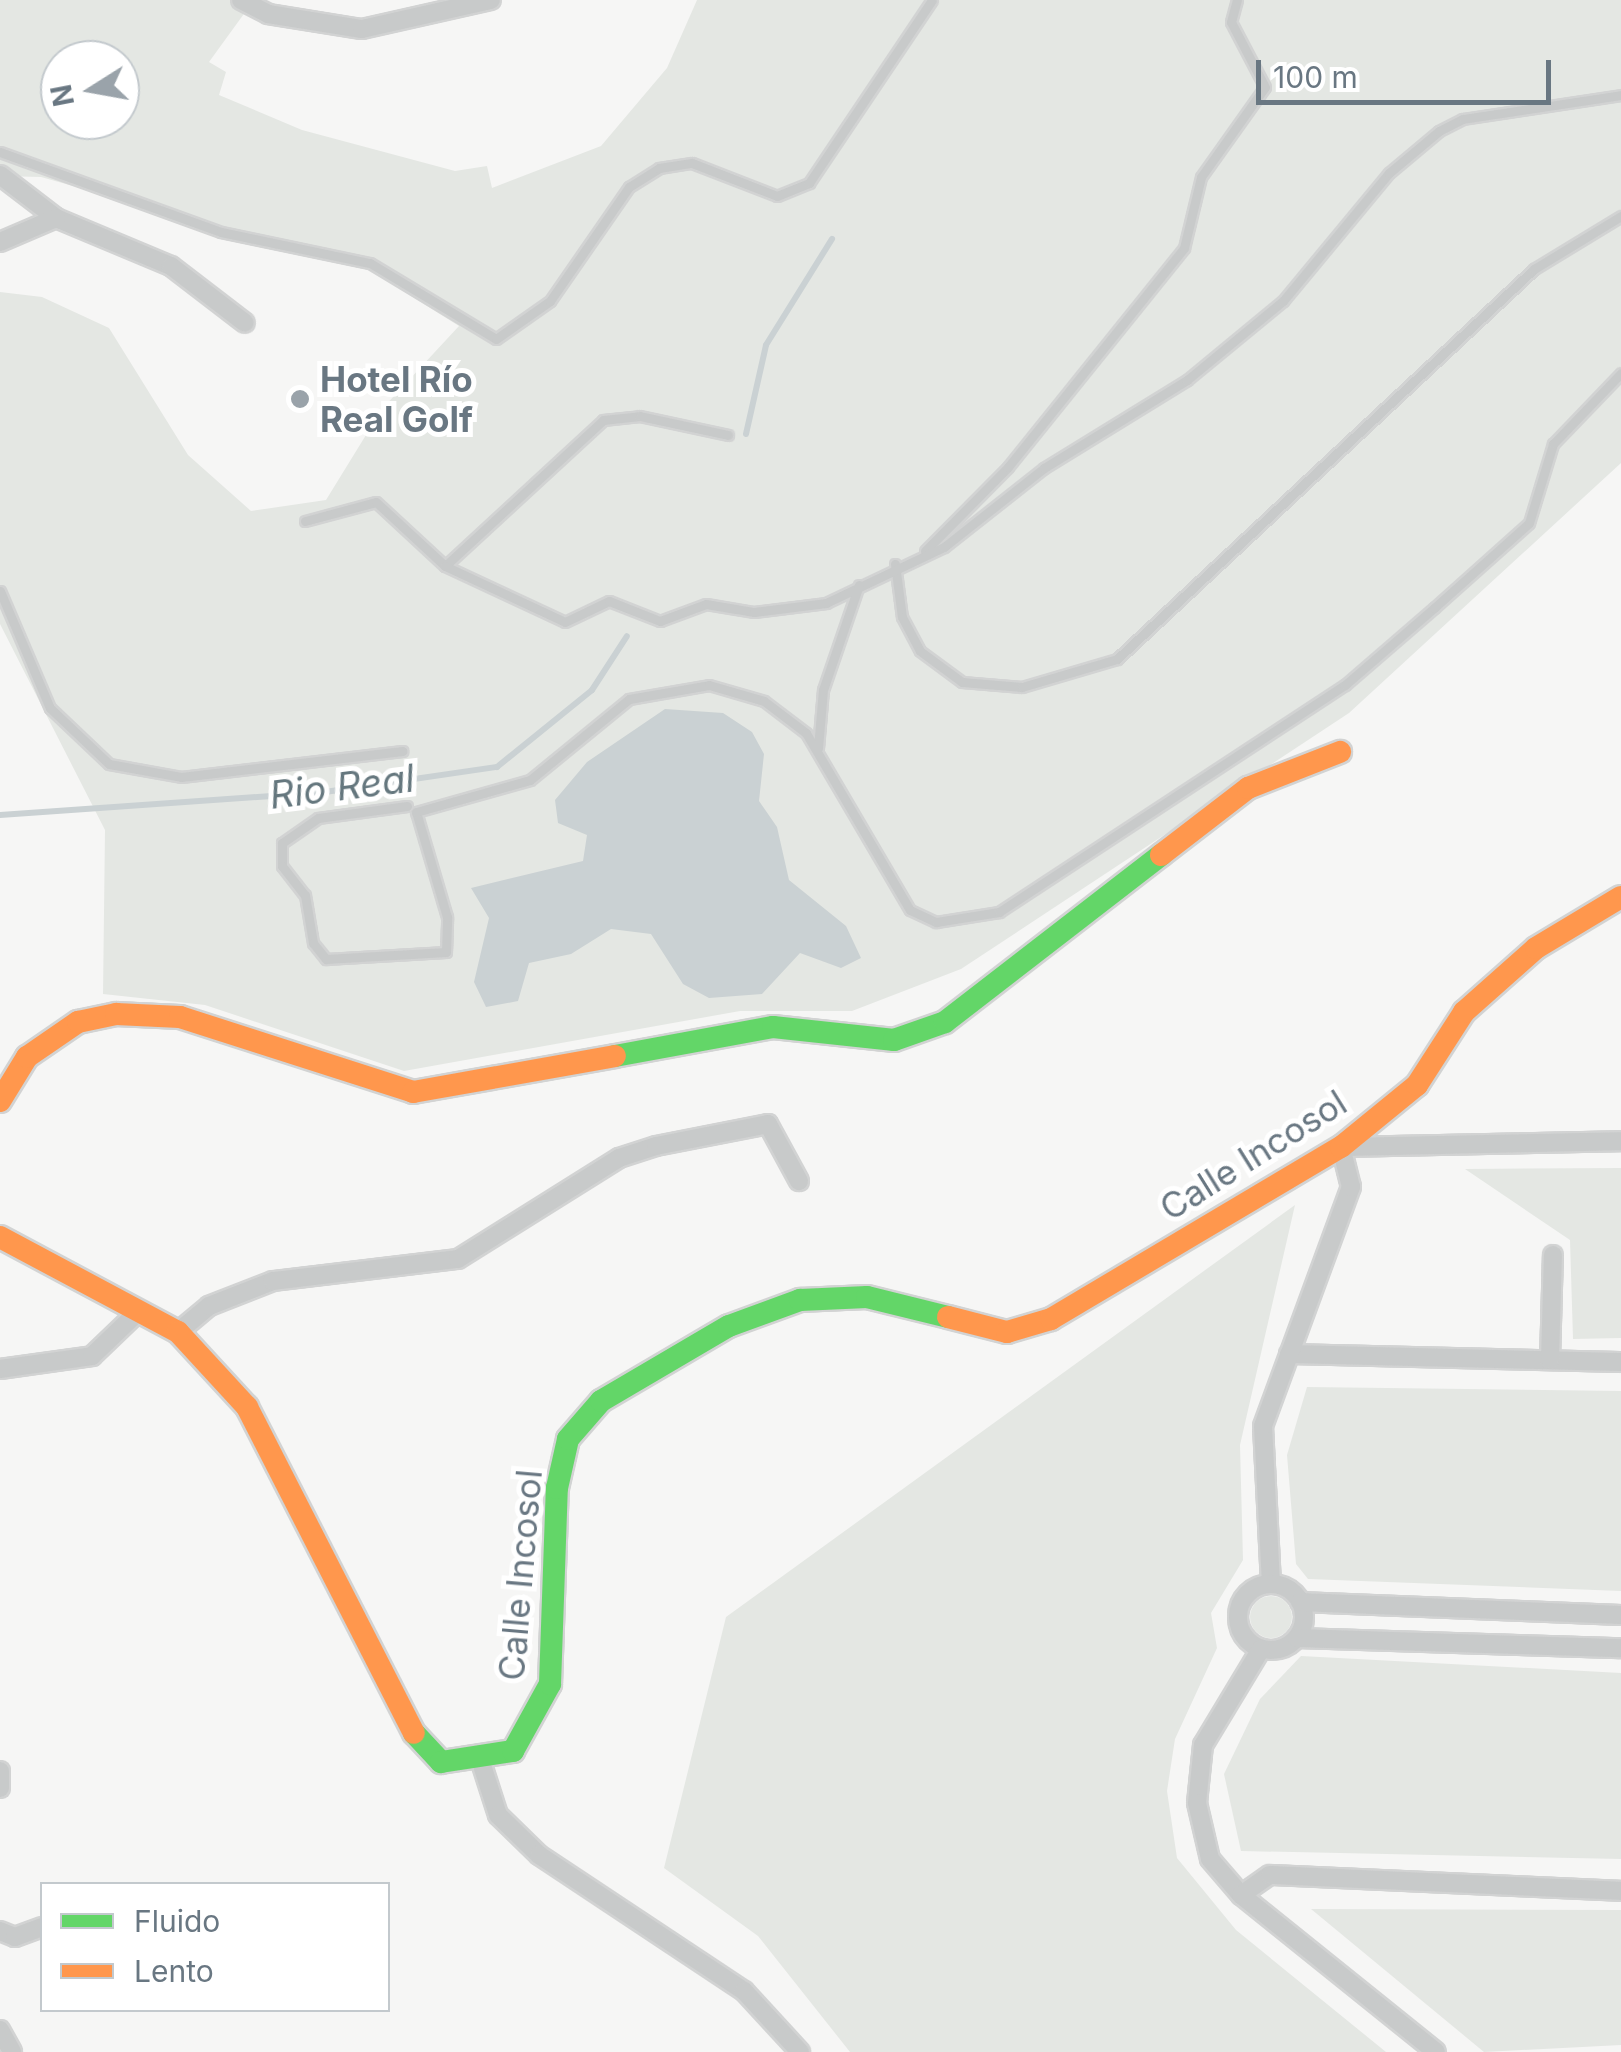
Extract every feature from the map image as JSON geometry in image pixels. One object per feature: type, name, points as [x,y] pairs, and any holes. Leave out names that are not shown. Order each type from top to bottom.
[{"type":"street","points":[[241,0],[268,14],[362,29],[491,0]]},
{"type":"street","points":[[0,175],[56,218],[171,266],[245,323]]},
{"type":"street","points":[[0,242],[56,218]]},
{"type":"street","points":[[0,1101],[27,1057],[78,1022],[116,1014],[180,1017],[413,1092],[773,1027],[894,1040],[945,1022],[1248,788],[1340,752]]},
{"type":"street","name":"Calle Incosol","points":[[481,1762],[513,1752],[550,1684],[558,1488],[568,1439],[601,1401],[729,1326],[800,1300],[867,1297],[1007,1332],[1051,1319],[1341,1147],[1418,1085],[1464,1012],[1536,948],[1621,897]]},
{"type":"street","points":[[178,1332],[209,1306],[273,1281],[458,1259],[619,1158],[656,1146],[768,1124],[799,1180]]},
{"type":"street","points":[[1271,1584],[1263,1426],[1351,1187],[1341,1147],[1621,1140]]},
{"type":"street","points":[[0,1237],[178,1332],[247,1407],[416,1738],[442,1762],[481,1762],[498,1814],[539,1855],[744,1991],[800,2052]]},
{"type":"street","points":[[1550,1360],[1553,1255]]},
{"type":"street","points":[[0,1369],[92,1356],[139,1311]]},
{"type":"street","points":[[1289,1354],[1621,1362]]},
{"type":"street","points":[[1271,1584],[1300,1602],[1621,1615]]},
{"type":"street","points":[[1261,1649],[1238,1618],[1244,1598],[1271,1584]]},
{"type":"street","points":[[1297,1638],[1300,1602]]},
{"type":"street","points":[[1436,2052],[1241,1895],[1210,1859],[1197,1804],[1202,1745],[1261,1649],[1297,1638],[1621,1648]]},
{"type":"street","points":[[0,1771],[0,1788]]},
{"type":"street","points":[[1241,1895],[1270,1874],[1621,1892]]},
{"type":"street","points":[[0,1931],[15,1937],[40,1929]]},
{"type":"street","points":[[0,2030],[12,2052]]},
{"type":"lane","points":[[0,152],[221,232],[370,264],[496,339],[550,301],[629,187],[658,168],[692,163],[777,196],[809,183],[932,0]]},
{"type":"lane","points":[[923,553],[1008,467],[1184,248],[1200,177],[1264,87],[1231,22],[1236,0]]},
{"type":"lane","points":[[305,520],[376,502],[445,566],[565,622],[609,601],[652,621],[706,604],[776,612],[826,603],[895,564],[923,553],[1187,380],[1283,301],[1389,172],[1439,132],[1463,119],[1621,95]]},
{"type":"lane","points":[[895,564],[902,618],[920,651],[962,682],[1022,687],[1117,659],[1522,279],[1621,216]]},
{"type":"lane","points":[[407,806],[318,818],[282,842],[282,866],[305,895],[313,943],[326,959],[446,952],[447,917],[416,812],[530,780],[629,699],[680,686],[742,691],[788,714],[818,748],[896,898],[936,922],[999,912],[1345,686],[1530,523],[1554,444],[1621,372]]},
{"type":"lane","points":[[445,566],[603,420],[640,416],[728,435]]},
{"type":"lane","points":[[818,748],[823,690],[860,585]]},
{"type":"lane","points":[[0,592],[50,708],[108,764],[181,778],[402,751]]},
{"type":"shaded area","points":[[0,0],[254,0],[209,62],[226,72],[219,95],[302,130],[455,171],[487,166],[492,188],[601,146],[667,68],[697,0],[1621,0],[1621,463],[1349,713],[961,969],[852,1011],[740,1011],[404,1071],[205,1005],[103,994],[105,830],[0,624],[0,292],[42,297],[109,328],[188,455],[251,511],[326,500],[382,409],[459,326],[368,269],[41,177],[0,176]]},
{"type":"shaded area","points":[[665,709],[723,713],[752,732],[764,754],[759,801],[777,827],[789,880],[846,926],[861,958],[841,968],[800,953],[762,994],[709,998],[683,984],[651,934],[611,929],[571,954],[529,963],[518,1001],[486,1007],[474,982],[489,918],[471,888],[583,861],[587,835],[558,823],[555,800],[587,762]]},
{"type":"shaded area","points":[[1621,1168],[1621,1338],[1573,1339],[1570,1240],[1465,1169]]},
{"type":"shaded area","points":[[1295,1205],[1240,1445],[1243,1560],[1211,1613],[1217,1648],[1175,1739],[1167,1791],[1177,1858],[1236,1930],[1386,2052],[850,2052],[758,1936],[664,1868],[726,1617]]},
{"type":"shaded area","points":[[1307,1387],[1621,1391],[1621,1591],[1308,1579],[1296,1564],[1287,1455]]},
{"type":"shaded area","points":[[1271,1596],[1286,1602],[1292,1617],[1286,1632],[1271,1638],[1256,1632],[1250,1617],[1256,1602]]},
{"type":"shaded area","points":[[1301,1656],[1621,1673],[1621,1859],[1241,1851],[1224,1774],[1260,1699]]},
{"type":"shaded area","points":[[1311,1909],[1621,1910],[1621,2045],[1484,2052]]},
{"type":"waterway","name":"Rio Real","points":[[746,434],[766,345],[832,239]]},
{"type":"waterway","name":"Rio Real","points":[[0,815],[318,793],[497,767],[592,690],[627,636]]},
{"type":"traffic: fast","points":[[615,1056],[773,1027],[894,1040],[945,1022],[1161,855]]},
{"type":"traffic: fast","points":[[414,1733],[441,1762],[513,1751],[550,1684],[557,1488],[568,1439],[601,1401],[729,1326],[800,1300],[867,1297],[948,1317]]},
{"type":"traffic: slow","points":[[1161,855],[1248,788],[1340,752]]},
{"type":"traffic: slow","points":[[948,1317],[1007,1332],[1051,1319],[1341,1147],[1417,1085],[1464,1012],[1536,948],[1621,897]]},
{"type":"traffic: slow","points":[[0,1101],[27,1057],[78,1022],[116,1014],[180,1017],[413,1092],[615,1056]]},
{"type":"traffic: slow","points":[[0,1237],[178,1332],[247,1407],[414,1733]]},
{"type":"place","name":"Hotel Río Real Golf","points":[[300,399]]}]
